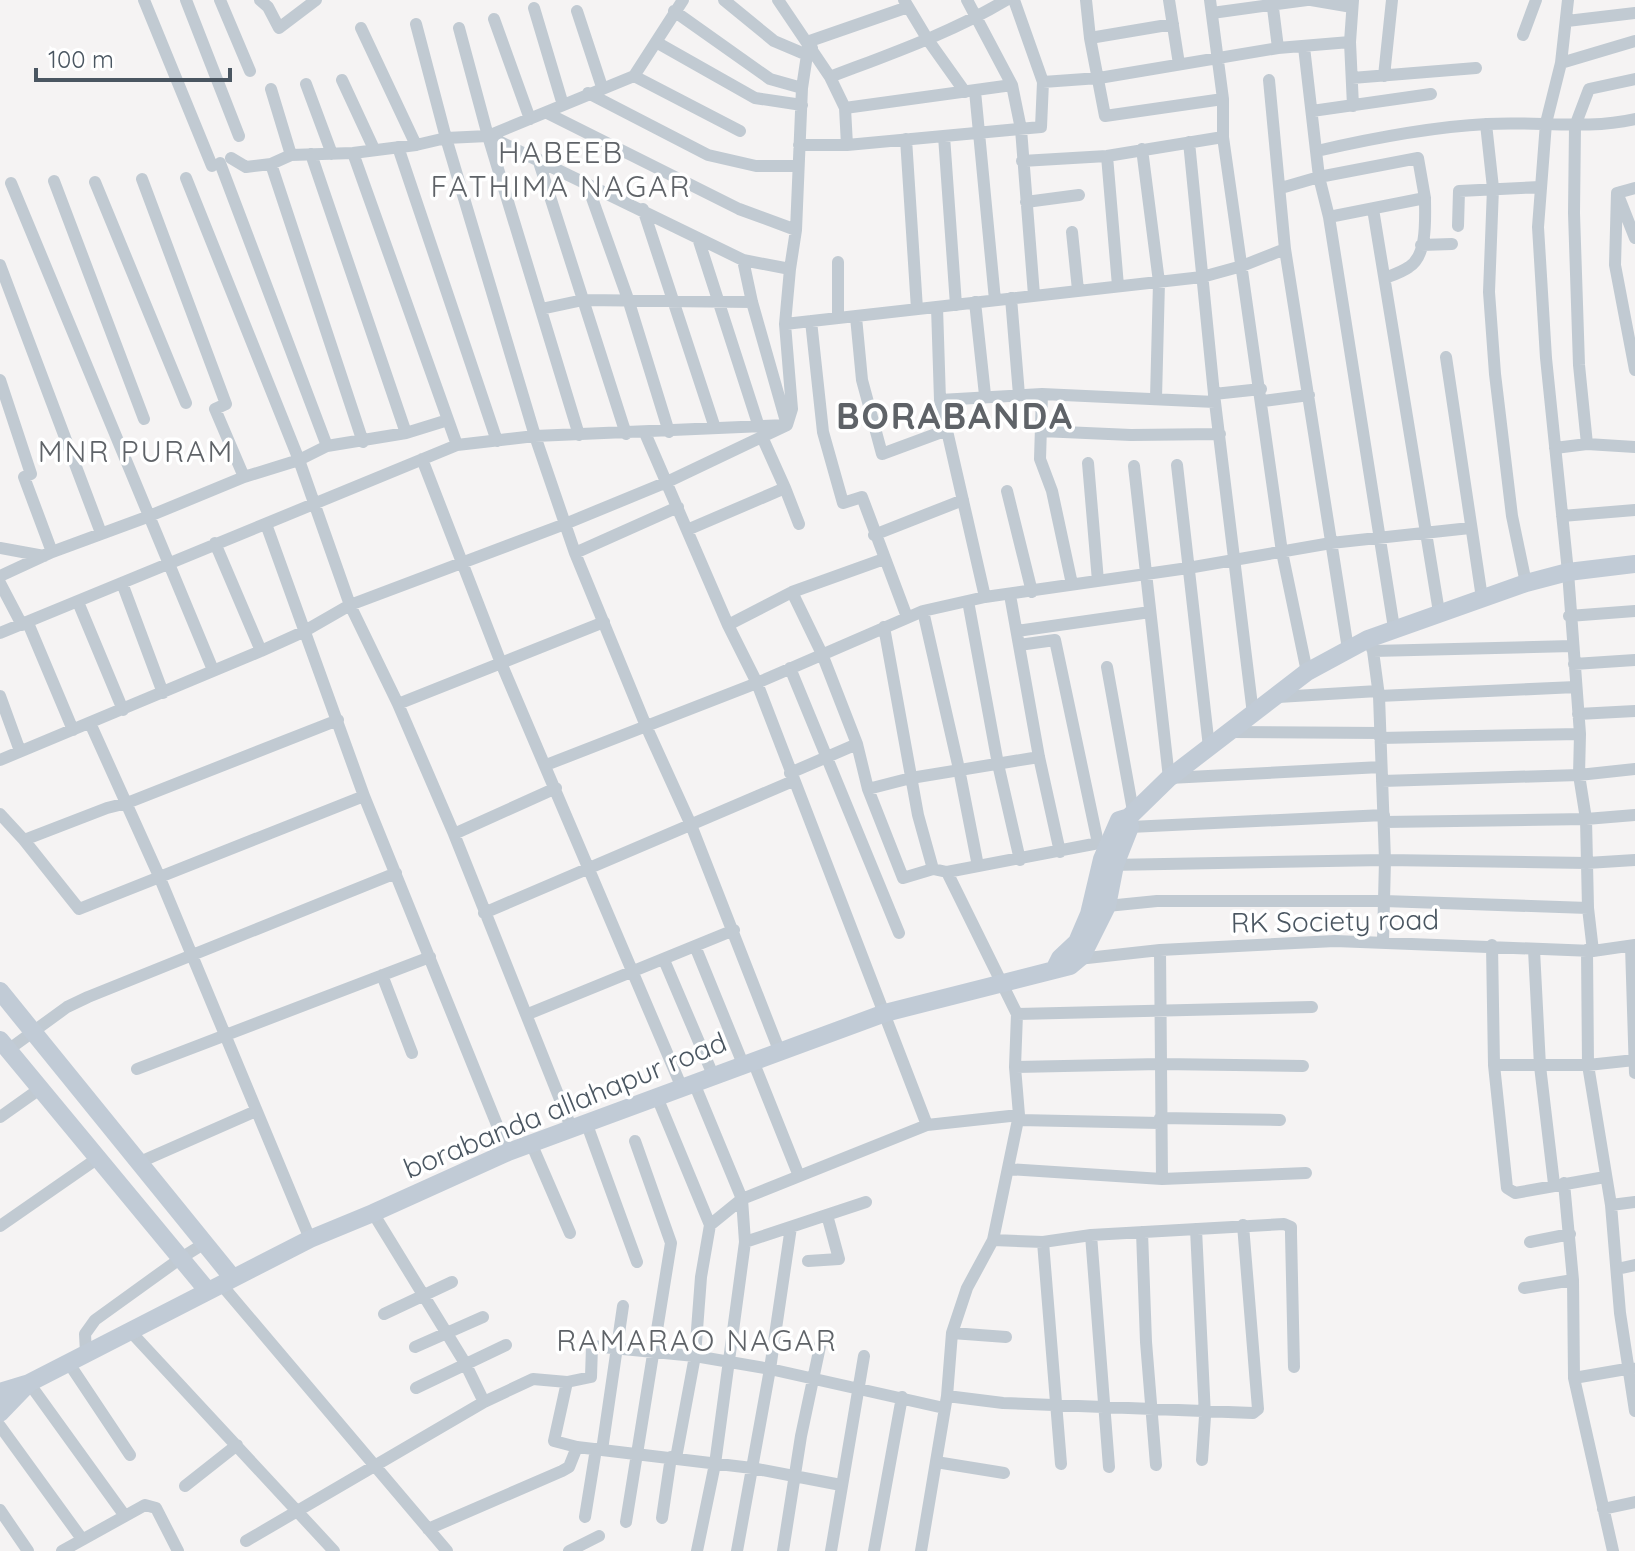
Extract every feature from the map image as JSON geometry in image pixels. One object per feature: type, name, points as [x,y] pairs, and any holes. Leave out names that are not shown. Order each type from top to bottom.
[{"type":"main road","points":[[1054,970],[1060,958],[1077,942],[1107,866],[1131,818],[1169,778],[1307,672],[1348,649],[1371,645],[1394,628],[1526,583],[1568,572],[1635,564]]},
{"type":"main road","points":[[1078,959],[1107,906],[1107,866],[1103,842],[1119,820],[1131,818]]},
{"type":"main road","name":"borabanda allahapur road","points":[[0,1392],[29,1383],[310,1239],[508,1152],[885,1013],[1070,966],[1078,959]]},
{"type":"main road","points":[[0,991],[205,1243],[220,1283]]},
{"type":"main road","points":[[4,1045],[181,1258],[220,1283]]},
{"type":"main road","name":"borabanda allahapur road","points":[[0,1413],[29,1383]]},
{"type":"street","points":[[144,0],[221,162],[327,446]]},
{"type":"street","points":[[186,0],[239,136]]},
{"type":"street","points":[[220,0],[250,71]]},
{"type":"street","points":[[260,0],[268,7],[279,28],[316,0]]},
{"type":"street","points":[[724,0],[774,41],[808,49],[906,3],[928,40],[970,92],[981,133],[995,300]]},
{"type":"street","points":[[967,0],[1012,85],[1021,129],[1034,295]]},
{"type":"street","points":[[830,77],[928,40],[1006,0]]},
{"type":"street","points":[[799,145],[847,145],[1041,127],[1043,82],[1014,0]]},
{"type":"street","points":[[1086,0],[1105,116],[1223,99]]},
{"type":"street","points":[[1169,0],[1179,64]]},
{"type":"street","points":[[1307,672],[1282,552],[1223,137],[1223,99],[1211,6],[1309,0],[1353,4],[1350,42],[1353,106]]},
{"type":"street","points":[[1384,76],[1392,0]]},
{"type":"street","points":[[1523,35],[1536,0]]},
{"type":"street","points":[[1568,0],[1561,63],[1546,123],[1540,187],[1540,256],[1546,358],[1568,572],[1580,734],[1579,775],[1586,819],[1590,950],[1588,1065],[1611,1205],[1620,1313],[1631,1368],[1635,1410]]},
{"type":"street","points":[[783,1],[808,49],[830,77],[845,108],[847,145]]},
{"type":"street","points":[[1272,3],[1278,48]]},
{"type":"street","points":[[221,162],[246,167],[271,164],[291,155],[353,153],[446,138],[488,136],[634,76],[675,5],[770,79],[802,88]]},
{"type":"street","points":[[534,8],[563,105]]},
{"type":"street","points":[[577,11],[602,87]]},
{"type":"street","points":[[1567,21],[1635,13]]},
{"type":"street","points":[[494,19],[530,119]]},
{"type":"street","points":[[416,24],[446,138],[535,436],[575,553],[646,726],[691,825],[779,1050]]},
{"type":"street","points":[[1090,38],[1173,24]]},
{"type":"street","points":[[361,28],[416,145]]},
{"type":"street","points":[[459,28],[488,136],[579,435]]},
{"type":"street","points":[[1561,63],[1635,41]]},
{"type":"street","points":[[656,42],[755,98],[802,105]]},
{"type":"street","points":[[1043,82],[1099,78],[1278,48],[1350,42]]},
{"type":"street","points":[[1304,47],[1319,177],[1329,217],[1394,628]]},
{"type":"street","points":[[787,425],[792,409],[785,324],[796,230],[802,88],[808,49]]},
{"type":"street","points":[[1352,78],[1476,68]]},
{"type":"street","points":[[634,76],[740,131]]},
{"type":"street","points":[[1587,444],[1578,350],[1575,126],[1589,89],[1635,79]]},
{"type":"street","points":[[342,80],[374,149]]},
{"type":"street","points":[[1269,80],[1285,249],[1348,649]]},
{"type":"street","points":[[306,84],[332,154]]},
{"type":"street","points":[[845,108],[1012,85]]},
{"type":"street","points":[[271,89],[291,155]]},
{"type":"street","points":[[588,93],[708,155],[756,166],[798,166]]},
{"type":"street","points":[[1312,111],[1431,94]]},
{"type":"street","points":[[547,113],[739,209],[796,230]]},
{"type":"street","points":[[1317,151],[1378,136],[1486,124],[1575,126],[1635,119]]},
{"type":"street","points":[[1486,124],[1493,188],[1489,292],[1495,374],[1512,516],[1526,583]]},
{"type":"street","points":[[488,136],[743,260],[790,269]]},
{"type":"street","points":[[944,136],[956,305]]},
{"type":"street","points":[[1022,161],[1107,156],[1223,137]]},
{"type":"street","points":[[906,139],[917,309]]},
{"type":"street","points":[[1189,142],[1233,560],[1253,714]]},
{"type":"street","points":[[398,147],[497,441]]},
{"type":"street","points":[[1142,149],[1159,282],[1156,398]]},
{"type":"street","points":[[353,153],[457,445]]},
{"type":"street","points":[[311,154],[406,433]]},
{"type":"street","points":[[1107,156],[1118,286]]},
{"type":"street","points":[[1281,188],[1319,177],[1418,158],[1425,198],[1421,245],[1413,265],[1385,278]]},
{"type":"street","points":[[538,159],[626,434]]},
{"type":"street","points":[[271,164],[363,442]]},
{"type":"street","points":[[186,178],[299,460],[350,605],[398,704],[484,913],[637,1262]]},
{"type":"street","points":[[142,179],[226,404],[215,409],[244,477]]},
{"type":"street","points":[[54,181],[144,419]]},
{"type":"street","points":[[95,182],[186,403]]},
{"type":"street","points":[[11,183],[213,670]]},
{"type":"street","points":[[587,184],[628,299],[669,432]]},
{"type":"street","points":[[1458,226],[1459,191],[1540,187]]},
{"type":"street","points":[[1617,193],[1635,188]]},
{"type":"street","points":[[1617,193],[1635,238]]},
{"type":"street","points":[[1617,193],[1615,265],[1635,370]]},
{"type":"street","points":[[1026,202],[1079,195]]},
{"type":"street","points":[[1329,217],[1425,198]]},
{"type":"street","points":[[643,209],[715,428]]},
{"type":"street","points":[[1373,209],[1439,612]]},
{"type":"street","points":[[1072,232],[1078,290]]},
{"type":"street","points":[[698,238],[761,433],[799,524]]},
{"type":"street","points":[[1421,245],[1452,244]]},
{"type":"street","points":[[785,324],[1202,277],[1285,249]]},
{"type":"street","points":[[743,260],[787,425]]},
{"type":"street","points":[[838,262],[838,318]]},
{"type":"street","points":[[0,265],[101,533]]},
{"type":"street","points":[[1011,298],[1019,395]]},
{"type":"street","points":[[541,309],[583,300],[752,302]]},
{"type":"street","points":[[975,302],[985,395]]},
{"type":"street","points":[[937,307],[940,400],[985,597]]},
{"type":"street","points":[[856,317],[862,380],[882,454],[947,430]]},
{"type":"street","points":[[811,321],[823,432],[843,503],[862,497],[907,617]]},
{"type":"street","points":[[1446,357],[1482,598]]},
{"type":"street","points":[[0,380],[31,474],[24,477],[48,554]]},
{"type":"street","points":[[940,400],[1042,394],[1156,398],[1309,395]]},
{"type":"street","points":[[1042,394],[1040,459],[1052,491],[1072,584]]},
{"type":"street","points":[[0,576],[48,554],[244,477],[299,460],[327,446],[406,433],[448,420]]},
{"type":"street","points":[[0,760],[261,651],[303,632],[350,605],[667,482],[761,433],[787,425]]},
{"type":"street","points":[[0,633],[457,445],[535,436],[715,428],[761,433]]},
{"type":"street","points":[[1041,431],[1131,435],[1220,434]]},
{"type":"street","points":[[645,433],[728,625],[757,683],[927,1125]]},
{"type":"street","points":[[1555,448],[1587,444],[1635,447]]},
{"type":"street","points":[[422,459],[501,663],[634,973],[742,1199],[745,1242],[730,1363],[715,1464],[697,1551]]},
{"type":"street","points":[[1088,463],[1098,581]]},
{"type":"street","points":[[1177,465],[1209,747]]},
{"type":"street","points":[[1134,466],[1169,778],[1381,767]]},
{"type":"street","points":[[687,530],[785,488]]},
{"type":"street","points":[[1007,491],[1032,592]]},
{"type":"street","points":[[874,535],[963,500]]},
{"type":"street","points":[[575,553],[678,507]]},
{"type":"street","points":[[1562,516],[1635,510]]},
{"type":"street","points":[[266,524],[364,796],[508,1152]]},
{"type":"street","points":[[546,765],[757,683],[923,611],[985,597],[1188,568],[1331,543],[1470,528]]},
{"type":"street","points":[[215,543],[261,651]]},
{"type":"street","points":[[0,548],[48,554]]},
{"type":"street","points":[[728,625],[792,592],[884,559]]},
{"type":"street","points":[[0,583],[25,624],[73,730]]},
{"type":"street","points":[[122,583],[163,693]]},
{"type":"street","points":[[792,592],[822,654],[857,744],[868,789],[903,878],[933,869],[947,872],[1103,842],[1055,640],[1019,645]]},
{"type":"street","points":[[1010,595],[1039,757],[1060,852]]},
{"type":"street","points":[[968,601],[998,764],[1020,860]]},
{"type":"street","points":[[78,602],[123,710]]},
{"type":"street","points":[[923,611],[978,866]]},
{"type":"street","points":[[1569,616],[1635,611]]},
{"type":"street","points":[[1017,631],[1150,612]]},
{"type":"street","points":[[398,704],[604,622]]},
{"type":"street","points":[[884,627],[911,778],[933,869]]},
{"type":"street","points":[[1383,941],[1385,860],[1379,694],[1371,645],[1572,646]]},
{"type":"street","points":[[1574,664],[1635,660]]},
{"type":"street","points":[[1107,667],[1131,818],[1586,819],[1635,815]]},
{"type":"street","points":[[790,668],[899,933]]},
{"type":"street","points":[[1275,697],[1576,687]]},
{"type":"street","points":[[0,696],[20,751]]},
{"type":"street","points":[[1578,714],[1635,711]]},
{"type":"street","points":[[24,840],[338,720]]},
{"type":"street","points":[[90,723],[159,876],[310,1239]]},
{"type":"street","points":[[1230,732],[1580,734]]},
{"type":"street","points":[[484,913],[691,825],[857,744]]},
{"type":"street","points":[[868,789],[959,769],[1039,757]]},
{"type":"street","points":[[1382,781],[1579,775],[1635,769]]},
{"type":"street","points":[[454,834],[556,788]]},
{"type":"street","points":[[0,814],[79,909],[364,796]]},
{"type":"street","points":[[1107,866],[1385,860],[1587,863],[1635,860]]},
{"type":"street","points":[[947,872],[1005,984],[1017,1014],[1015,1067],[1019,1120],[1160,1123],[1160,1118]]},
{"type":"street","points":[[4,1045],[33,1031],[77,1002],[396,873]]},
{"type":"street","points":[[1107,906],[1157,901],[1384,901],[1588,908]]},
{"type":"street","points":[[528,1014],[734,930]]},
{"type":"street","name":"RK Society road","points":[[1078,959],[1246,944],[1383,941],[1492,945],[1534,950],[1590,950],[1633,945]]},
{"type":"street","points":[[1492,945],[1494,1065],[1507,1188],[1515,1193],[1605,1177]]},
{"type":"street","points":[[1494,1065],[1634,1065],[1633,945]]},
{"type":"street","points":[[695,946],[799,1176]]},
{"type":"street","points":[[1160,950],[1162,1179]]},
{"type":"street","points":[[1534,950],[1540,1066],[1570,1234],[1574,1378],[1613,1551]]},
{"type":"street","points":[[137,1069],[430,957]]},
{"type":"street","points":[[664,960],[713,1075]]},
{"type":"street","points":[[382,975],[412,1053]]},
{"type":"street","points":[[1017,1014],[1312,1007]]},
{"type":"street","points":[[1015,1067],[1160,1064],[1303,1066]]},
{"type":"street","points":[[0,1117],[41,1088]]},
{"type":"street","points":[[657,1097],[710,1225],[701,1277],[695,1356],[662,1518]]},
{"type":"street","points":[[140,1162],[256,1111]]},
{"type":"street","points":[[710,1225],[742,1199],[927,1125],[1019,1115]]},
{"type":"street","points":[[921,1551],[946,1402],[952,1333],[967,1288],[993,1240],[1019,1115]]},
{"type":"street","points":[[1160,1118],[1280,1120]]},
{"type":"street","points":[[626,1522],[671,1243],[635,1141]]},
{"type":"street","points":[[531,1143],[570,1233]]},
{"type":"street","points":[[0,1226],[98,1158]]},
{"type":"street","points":[[1008,1169],[1162,1179],[1306,1173]]},
{"type":"street","points":[[745,1242],[866,1202]]},
{"type":"street","points":[[1611,1205],[1635,1202]]},
{"type":"street","points":[[373,1213],[465,1363],[484,1402]]},
{"type":"street","points":[[808,1261],[839,1259],[827,1215]]},
{"type":"street","points":[[993,1240],[1043,1242],[1091,1235],[1284,1224],[1291,1227],[1294,1367]]},
{"type":"street","points":[[246,1541],[484,1402],[533,1379],[567,1382],[591,1377],[592,1346],[695,1356],[902,1397],[946,1402],[1151,1407],[1248,1414],[1258,1409],[1243,1225]]},
{"type":"street","points":[[737,1551],[770,1369],[791,1227]]},
{"type":"street","points":[[1196,1229],[1204,1410],[1202,1460]]},
{"type":"street","points":[[1142,1232],[1156,1465]]},
{"type":"street","points":[[1530,1242],[1570,1234]]},
{"type":"street","points":[[1091,1235],[1109,1467]]},
{"type":"street","points":[[1043,1242],[1061,1464]]},
{"type":"street","points":[[86,1353],[85,1334],[95,1320],[205,1243]]},
{"type":"street","points":[[1617,1269],[1635,1265]]},
{"type":"street","points":[[1524,1288],[1573,1280]]},
{"type":"street","points":[[384,1314],[452,1282]]},
{"type":"street","points":[[220,1283],[447,1551]]},
{"type":"street","points":[[585,1517],[623,1306]]},
{"type":"street","points":[[1620,1313],[1635,1311]]},
{"type":"street","points":[[415,1347],[483,1317]]},
{"type":"street","points":[[130,1331],[297,1510],[330,1550]]},
{"type":"street","points":[[952,1333],[1006,1337]]},
{"type":"street","points":[[783,1551],[801,1436],[822,1337]]},
{"type":"street","points":[[416,1388],[506,1345]]},
{"type":"street","points":[[831,1551],[864,1356]]},
{"type":"street","points":[[68,1362],[130,1455]]},
{"type":"street","points":[[1574,1378],[1631,1368]]},
{"type":"street","points":[[567,1382],[554,1441],[577,1447],[752,1468],[841,1485]]},
{"type":"street","points":[[29,1383],[125,1516]]},
{"type":"street","points":[[874,1551],[902,1397]]},
{"type":"street","points":[[0,1426],[82,1539]]},
{"type":"street","points":[[185,1486],[237,1445]]},
{"type":"street","points":[[428,1529],[562,1471],[569,1467],[577,1447]]},
{"type":"street","points":[[936,1462],[1004,1473]]},
{"type":"street","points":[[1603,1509],[1635,1502]]},
{"type":"street","points":[[62,1551],[145,1505],[156,1508],[178,1551]]},
{"type":"street","points":[[0,1510],[28,1551]]},
{"type":"street","points":[[569,1551],[599,1536]]},
{"type":"district","name":"HABEEB FATHIMA NAGAR","points":[[561,170]]},
{"type":"district","name":"BORABANDA","points":[[955,416]]},
{"type":"district","name":"MNR PURAM","points":[[136,452]]},
{"type":"district","name":"RAMARAO NAGAR","points":[[697,1341]]}]
